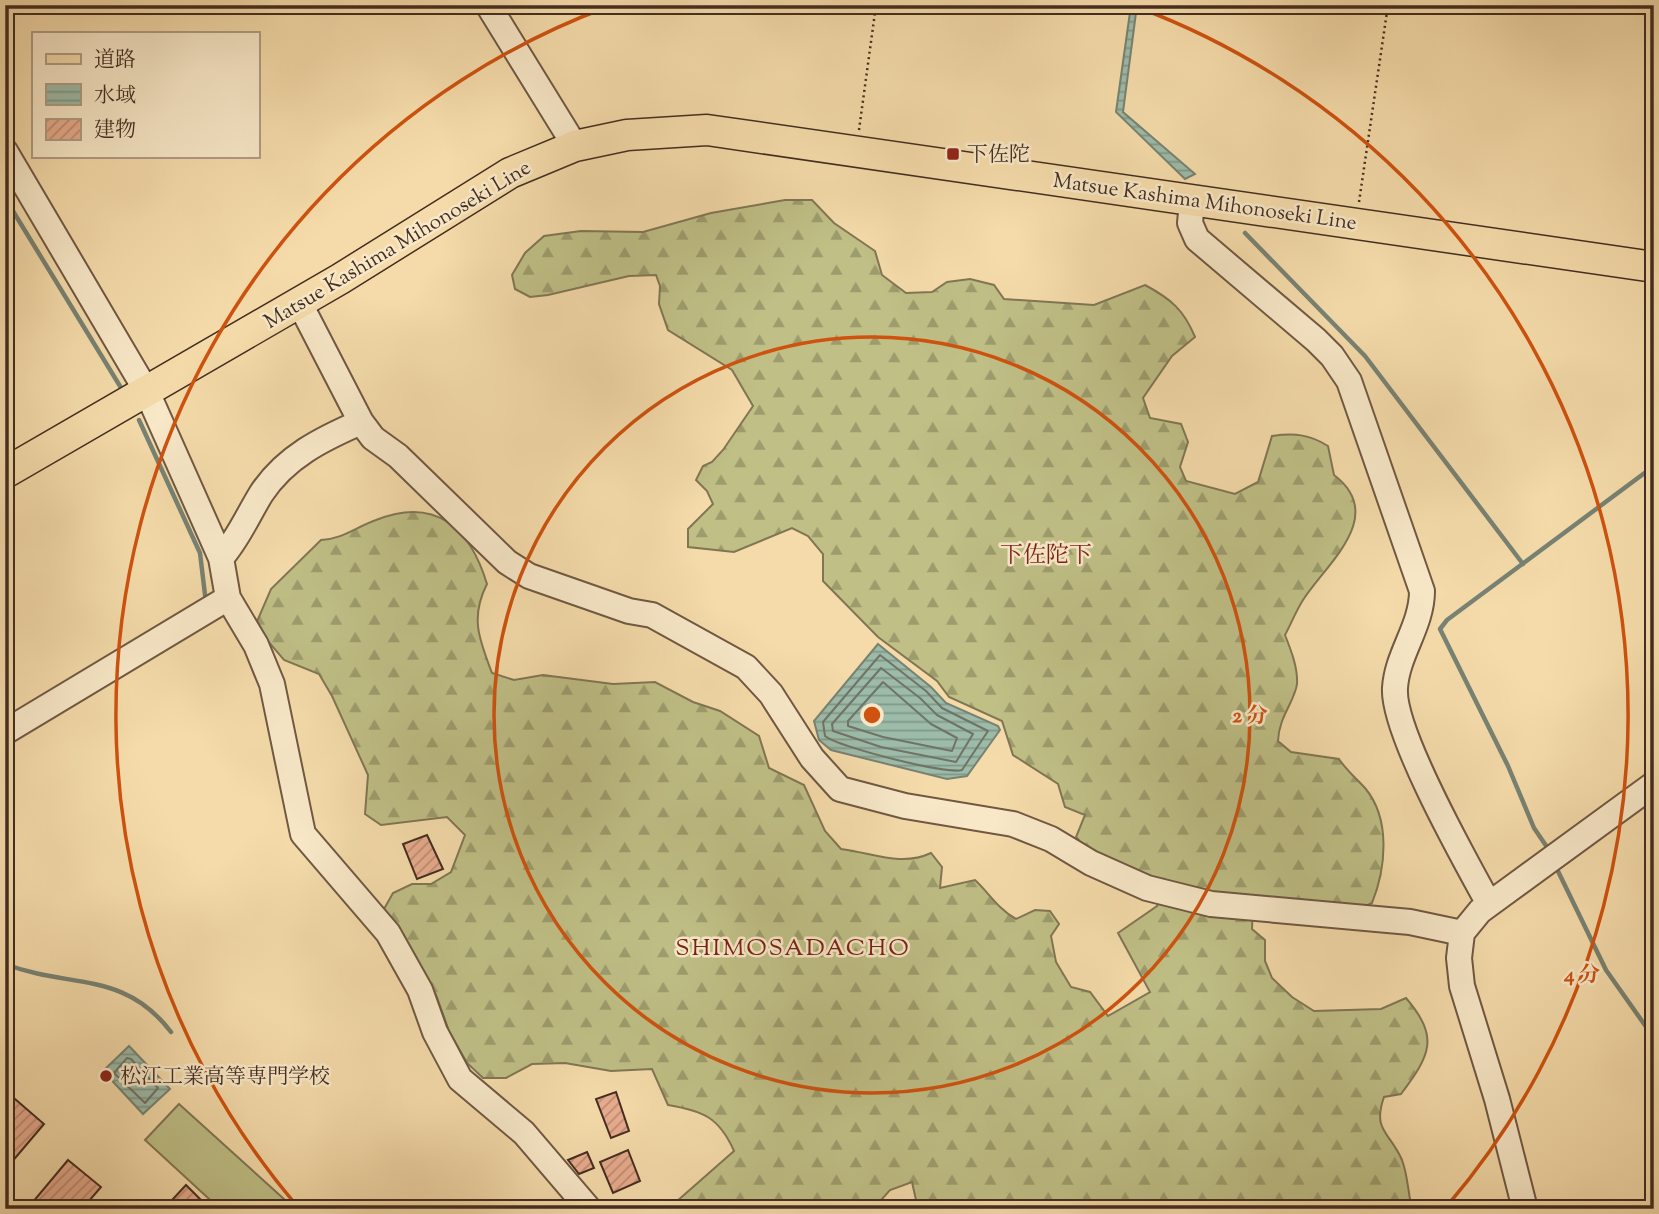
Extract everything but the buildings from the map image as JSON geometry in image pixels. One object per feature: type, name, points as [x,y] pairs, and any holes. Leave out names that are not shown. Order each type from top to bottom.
[{"type":"main road","name":"Matsue Kashima Mihonoseki Line","points":[[5,473],[299,302],[510,173],[575,146],[627,135],[707,130],[1654,267]]},
{"type":"street","points":[[488,5],[575,146]]},
{"type":"street","points":[[5,151],[147,392],[221,558],[228,598],[256,645],[272,684],[303,835],[388,933],[420,990],[435,1032],[460,1079],[524,1133],[589,1209]]},
{"type":"street","points":[[1192,201],[1190,223],[1197,239],[1316,340],[1332,356],[1349,381],[1423,590],[1419,619],[1395,688],[1397,706],[1426,781],[1489,904]]},
{"type":"street","points":[[299,302],[361,422],[373,438],[398,456],[508,562],[529,576],[629,611],[652,615],[746,667],[771,694],[812,758],[840,789],[905,806],[1013,824],[1051,839],[1091,863],[1147,888],[1211,904],[1410,922],[1462,933]]},
{"type":"street","points":[[221,558],[262,492],[283,466],[316,443],[361,422]]},
{"type":"street","points":[[5,732],[228,598]]},
{"type":"street","points":[[1525,1209],[1497,1099],[1462,986],[1459,958],[1462,933],[1468,923],[1489,904],[1654,784]]},
{"type":"path","points":[[856,150],[876,5]]},
{"type":"path","points":[[1356,223],[1388,5]]},
{"type":"green space","points":[[785,200],[812,200],[834,223],[875,251],[882,275],[906,293],[932,292],[947,282],[970,279],[994,285],[1004,299],[1094,305],[1145,285],[1162,295],[1181,312],[1195,337],[1172,356],[1143,398],[1150,418],[1181,424],[1188,442],[1180,467],[1186,481],[1235,494],[1258,482],[1272,436],[1301,435],[1328,446],[1334,475],[1349,491],[1355,507],[1354,523],[1337,555],[1303,600],[1285,635],[1295,665],[1297,684],[1281,724],[1278,741],[1291,752],[1339,759],[1365,788],[1379,814],[1384,844],[1383,859],[1372,903],[1355,911],[1253,905],[1252,929],[1265,940],[1265,961],[1272,978],[1292,997],[1314,1011],[1381,1009],[1406,998],[1424,1024],[1427,1046],[1419,1068],[1401,1094],[1384,1097],[1380,1117],[1384,1131],[1402,1160],[1412,1209],[918,1209],[912,1182],[890,1190],[873,1209],[668,1209],[734,1151],[716,1123],[700,1113],[668,1105],[652,1069],[611,1071],[565,1063],[532,1064],[506,1078],[483,1078],[467,1063],[449,1031],[436,995],[384,909],[393,893],[412,884],[431,884],[451,872],[465,835],[447,817],[381,825],[365,814],[368,775],[332,696],[319,674],[284,660],[255,626],[271,589],[321,540],[343,535],[397,514],[416,512],[433,515],[448,522],[471,547],[487,584],[479,607],[478,628],[492,673],[514,680],[543,675],[613,684],[655,682],[693,702],[720,711],[759,736],[769,768],[804,785],[825,831],[841,849],[898,859],[931,853],[942,867],[940,888],[975,880],[999,906],[1016,919],[1035,910],[1050,911],[1059,924],[1051,936],[1056,962],[1071,987],[1090,992],[1108,1016],[1150,992],[1118,933],[1157,906],[1168,885],[1089,852],[1076,837],[1085,815],[1065,807],[1058,784],[1013,755],[1002,721],[949,697],[937,681],[878,637],[823,581],[823,554],[808,536],[792,528],[734,552],[688,547],[688,529],[713,504],[707,491],[696,480],[703,466],[712,462],[723,450],[753,406],[732,370],[668,330],[659,304],[660,286],[656,275],[629,276],[530,297],[515,289],[512,275],[525,253],[544,236],[581,231],[643,232],[711,213]]},
{"type":"green space","points":[[179,1104],[295,1209],[220,1209],[145,1140]]},
{"type":"water","points":[[1131,5],[1137,5],[1123,112],[1195,174],[1185,179],[1116,112]]},
{"type":"water","points":[[878,644],[931,687],[946,703],[998,726],[1000,730],[967,776],[947,779],[831,750],[819,740],[814,721]]},
{"type":"water","points":[[129,1046],[170,1089],[143,1114],[103,1071]]},
{"type":"waterway","points":[[5,198],[123,391]]},
{"type":"waterway","points":[[1245,233],[1365,356],[1523,564]]},
{"type":"waterway","points":[[139,420],[200,553],[206,603]]},
{"type":"waterway","points":[[1549,850],[1534,828],[1508,766],[1440,629],[1447,620],[1654,466]]},
{"type":"waterway","points":[[1555,865],[1606,970],[1654,1038]]},
{"type":"waterway","points":[[5,964],[29,972],[115,990],[153,1012],[171,1032]]},
{"type":"place","name":"下佐陀","points":[[953,154]]},
{"type":"place","name":"松江工業高等専門学校","points":[[106,1076]]},
{"type":"district","name":"下佐陀下","points":[[1046,554]]},
{"type":"district","name":"SHIMOSADACHO","points":[[793,947]]}]
